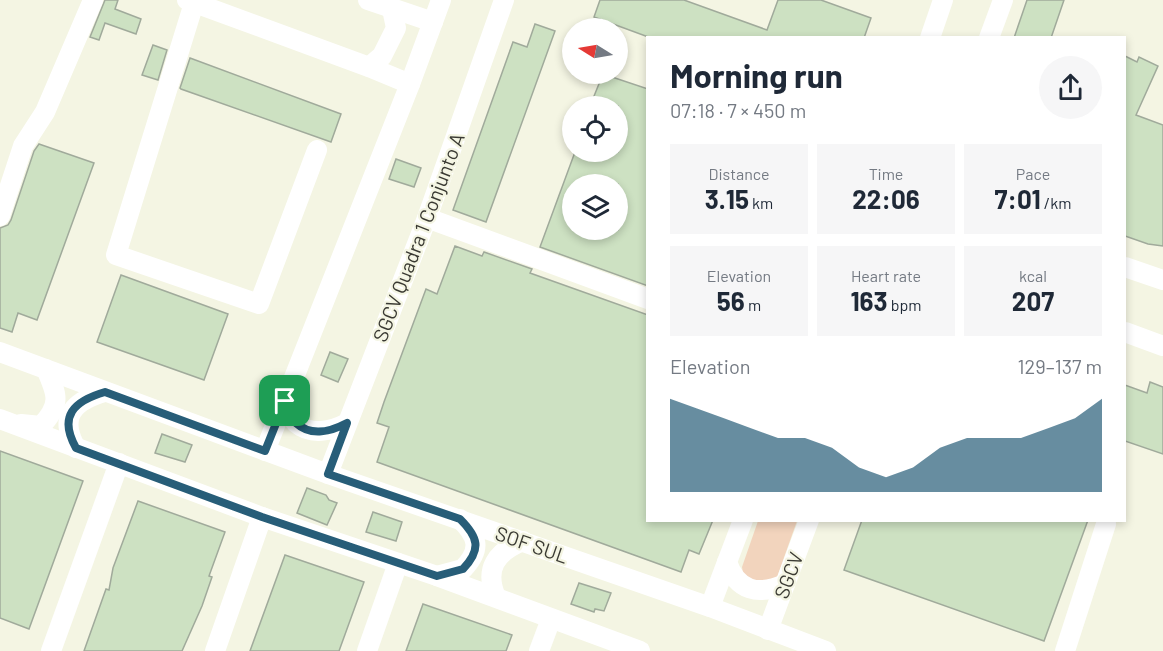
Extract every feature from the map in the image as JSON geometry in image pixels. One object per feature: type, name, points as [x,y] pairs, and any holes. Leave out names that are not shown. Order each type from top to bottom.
[{"type":"street","points":[[0,216],[23,146],[45,112],[93,0]]},
{"type":"street","points":[[368,0],[432,22]]},
{"type":"street","points":[[265,451],[441,0]]},
{"type":"street","name":"SGCV Quadra 1 Conjunto A","points":[[328,474],[427,218],[504,0]]},
{"type":"street","points":[[931,36],[943,0]]},
{"type":"street","points":[[989,36],[1003,0]]},
{"type":"street","points":[[317,150],[260,304],[116,255],[191,1],[410,84]]},
{"type":"street","points":[[369,67],[382,56],[396,28],[392,9]]},
{"type":"street","points":[[427,218],[646,298]]},
{"type":"street","points":[[1126,267],[1163,280]]},
{"type":"street","points":[[1126,332],[1163,345]]},
{"type":"street","name":"SOF SUL","points":[[0,352],[328,474],[710,607],[826,651]]},
{"type":"street","points":[[6,421],[41,426],[49,418],[57,404],[55,389],[46,369]]},
{"type":"street","points":[[76,448],[68,435],[69,422],[74,409],[88,397],[105,392]]},
{"type":"street","points":[[285,401],[296,423],[306,428],[331,431],[347,423]]},
{"type":"street","points":[[6,421],[262,517],[437,576],[640,651]]},
{"type":"street","points":[[51,651],[119,463]]},
{"type":"street","points":[[214,651],[262,517]]},
{"type":"street","points":[[437,576],[463,569],[474,553],[476,543],[473,532],[460,519]]},
{"type":"street","points":[[710,607],[742,522]]},
{"type":"street","name":"SGCV","points":[[768,630],[808,522]]},
{"type":"street","points":[[1065,651],[1106,524]]},
{"type":"street","points":[[496,597],[490,576],[494,564],[508,547],[523,541]]},
{"type":"street","points":[[727,562],[736,580],[746,587],[770,591],[785,584]]},
{"type":"street","points":[[368,651],[399,563]]},
{"type":"street","points":[[540,651],[551,619]]},
{"type":"shaded area","points":[[758,522],[797,522],[776,580],[758,586],[743,573],[742,567]]},
{"type":"building","points":[[105,0],[118,0],[115,9],[141,19],[136,34],[105,23],[99,40],[90,37]]},
{"type":"building","points":[[600,0],[684,0],[767,30],[778,0],[821,0],[871,18],[865,36],[646,36],[628,30],[628,18],[594,17]]},
{"type":"building","points":[[1027,0],[1064,0],[1052,36],[1015,36]]},
{"type":"building","points":[[535,24],[555,31],[486,222],[453,210],[513,42],[527,47]]},
{"type":"building","points":[[153,45],[167,50],[158,80],[142,75]]},
{"type":"building","points":[[1126,56],[1137,62],[1139,57],[1158,66],[1136,115],[1163,125],[1163,246],[1148,244],[1126,236]]},
{"type":"building","points":[[190,58],[341,114],[331,142],[181,89]]},
{"type":"building","points":[[628,82],[646,88],[646,285],[540,247],[562,187],[562,240],[628,240],[628,174],[567,174],[571,162],[628,162],[628,96],[594,96],[599,84]]},
{"type":"building","points":[[39,144],[94,163],[37,320],[18,313],[12,332],[0,328],[0,228],[8,225],[11,220],[34,151]]},
{"type":"building","points":[[396,159],[421,168],[414,187],[389,179]]},
{"type":"building","points":[[455,246],[482,256],[484,252],[532,269],[530,273],[646,314],[646,522],[712,522],[699,554],[689,550],[681,572],[377,462],[389,427],[377,423],[384,402],[426,289],[437,294]]},
{"type":"building","points":[[121,275],[228,314],[204,380],[97,342]]},
{"type":"building","points":[[330,352],[348,359],[338,382],[321,375]]},
{"type":"building","points":[[1150,382],[1163,387],[1163,454],[1126,441],[1126,385],[1147,393]]},
{"type":"building","points":[[162,434],[192,445],[185,462],[155,453]]},
{"type":"building","points":[[0,451],[83,481],[29,629],[0,618]]},
{"type":"building","points":[[307,488],[326,495],[329,500],[337,503],[327,525],[297,513]]},
{"type":"building","points":[[138,501],[225,532],[209,576],[212,577],[202,606],[182,651],[84,651],[106,589],[109,590],[113,568]]},
{"type":"building","points":[[373,512],[402,522],[396,541],[366,532]]},
{"type":"building","points":[[861,522],[1087,522],[1044,641],[844,570]]},
{"type":"building","points":[[285,555],[364,582],[339,651],[250,651]]},
{"type":"building","points":[[579,583],[611,593],[604,611],[595,609],[594,612],[571,604]]},
{"type":"building","points":[[423,604],[512,635],[506,651],[406,651]]},
{"type":"route","points":[[105,392],[265,451],[285,401],[296,423],[306,428],[331,431],[347,423],[328,474],[460,519],[473,532],[476,543],[470,562],[463,569],[437,576],[262,517],[76,448],[68,435],[69,422],[74,409],[80,402],[105,392]]}]
